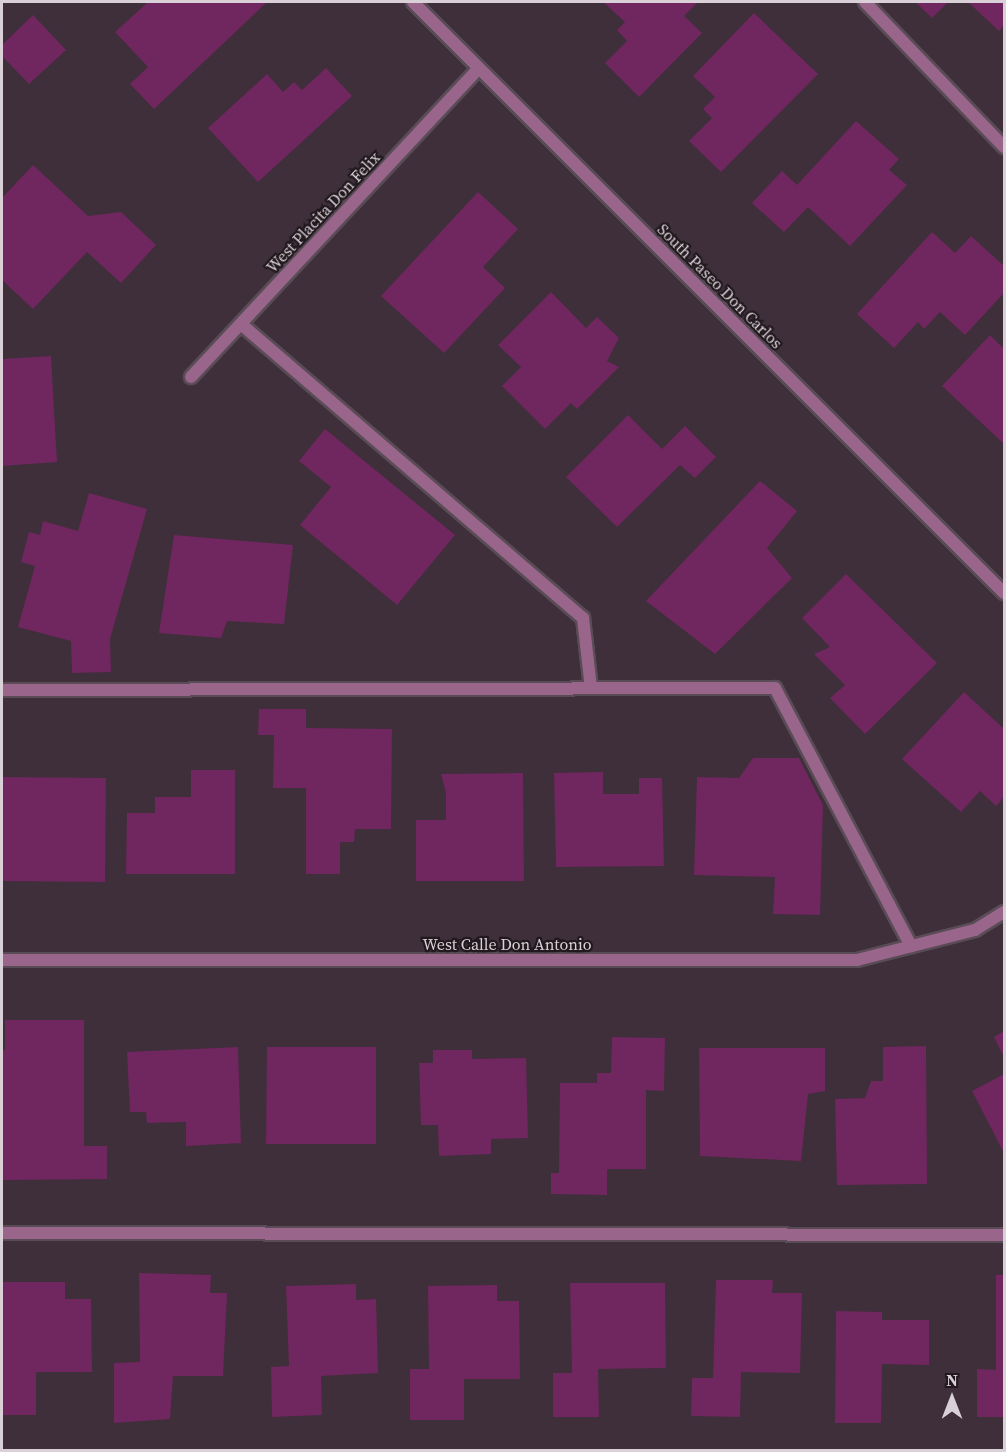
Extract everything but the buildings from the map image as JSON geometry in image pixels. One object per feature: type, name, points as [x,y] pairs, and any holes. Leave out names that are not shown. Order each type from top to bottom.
[{"type":"street","name":"South Paseo Don Carlos","points":[[413,2],[1005,592]]},
{"type":"street","points":[[865,2],[1005,147]]},
{"type":"street","name":"West Placita Don Felix","points":[[190,376],[242,324],[478,69]]},
{"type":"street","points":[[242,324],[583,618],[591,688]]},
{"type":"street","points":[[2,690],[775,688],[911,946]]},
{"type":"street","name":"West Calle Don Antonio","points":[[2,960],[857,960],[975,930],[1005,912]]},
{"type":"street","points":[[2,1233],[1005,1235]]}]
